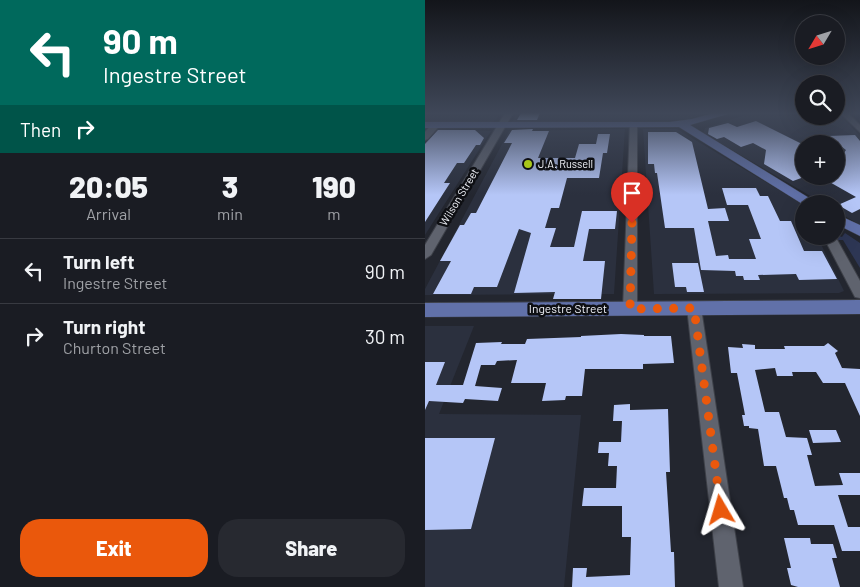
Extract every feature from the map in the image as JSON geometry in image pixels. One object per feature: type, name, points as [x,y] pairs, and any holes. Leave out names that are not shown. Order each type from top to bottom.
[{"type":"main road","points":[[709,140],[797,195]]},
{"type":"main road","points":[[845,224],[860,231]]},
{"type":"main road","name":"Ingestre Street","points":[[425,310],[860,307]]},
{"type":"street","name":"Wilson Street","points":[[425,255],[493,140]]},
{"type":"street","points":[[630,309],[633,140]]},
{"type":"street","points":[[834,245],[860,293]]},
{"type":"street","points":[[694,308],[731,587]]},
{"type":"shaded area","points":[[427,140],[485,140],[425,235],[425,153],[425,143]]},
{"type":"shaded area","points":[[504,140],[624,140],[614,294],[425,295],[425,289]]},
{"type":"shaded area","points":[[644,140],[696,140],[795,200],[795,245],[821,245],[844,291],[839,293],[654,294]]},
{"type":"shaded area","points":[[716,140],[795,140],[795,185],[845,185],[845,140],[860,140],[860,225],[845,216],[845,195],[809,195]]},
{"type":"shaded area","points":[[845,233],[860,243],[860,268],[845,243]]},
{"type":"shaded area","points":[[425,326],[474,326],[439,414],[581,415],[564,587],[425,587]]},
{"type":"building","points":[[428,140],[483,140],[480,145],[476,145],[464,163],[457,163],[444,183],[450,183],[425,222],[425,153],[425,144]]},
{"type":"building","points":[[506,140],[545,140],[538,158],[575,158],[579,144],[596,144],[597,140],[609,140],[607,153],[603,153],[599,178],[567,178],[559,208],[551,208],[545,228],[556,228],[550,247],[574,247],[582,211],[617,211],[615,229],[589,229],[583,261],[605,261],[601,299],[553,299],[555,292],[514,293],[531,233],[519,229],[497,287],[474,287],[471,294],[433,294],[451,261],[440,261],[460,225],[464,225],[471,213],[476,213],[512,143],[504,143]]},
{"type":"building","points":[[648,140],[689,140],[692,142],[708,209],[725,208],[729,221],[708,221],[716,256],[728,255],[729,259],[756,259],[749,239],[761,239],[748,205],[727,205],[722,188],[756,188],[760,196],[768,196],[780,221],[791,221],[795,230],[795,245],[801,245],[804,251],[822,251],[837,279],[799,280],[796,274],[758,275],[760,280],[744,280],[743,276],[736,276],[735,271],[701,270],[694,228],[665,228],[654,164],[648,164]]},
{"type":"building","points":[[730,140],[795,141],[795,180],[793,181],[764,164],[766,150],[753,143],[741,147]]},
{"type":"building","points":[[845,140],[860,141],[860,209],[852,213],[845,209],[845,202],[856,197],[835,185],[845,185]]},
{"type":"building","points":[[672,263],[698,263],[704,292],[687,292],[686,287],[675,287]]},
{"type":"building","points":[[621,334],[671,336],[674,363],[643,364],[643,369],[585,369],[582,396],[566,396],[565,400],[542,401],[546,383],[511,383],[517,360],[497,361],[495,365],[481,365],[475,386],[502,388],[498,401],[465,399],[463,403],[429,401],[425,410],[425,362],[445,362],[436,385],[463,385],[476,343],[502,342],[501,344],[525,344],[527,339]]},
{"type":"building","points":[[828,343],[838,351],[835,353],[842,368],[860,369],[860,416],[845,383],[823,383],[816,372],[792,372],[793,376],[777,376],[775,368],[755,370],[765,412],[779,412],[786,437],[807,438],[812,455],[807,455],[815,486],[843,485],[839,473],[860,473],[860,495],[838,495],[848,527],[860,527],[860,551],[842,551],[834,525],[798,525],[794,510],[790,510],[787,498],[784,498],[776,466],[764,466],[758,429],[744,426],[742,415],[745,415],[737,373],[731,373],[728,347],[743,348],[742,344],[755,345],[755,349],[785,349],[784,346],[824,346]]},
{"type":"building","points":[[630,404],[630,410],[668,409],[670,472],[666,472],[671,552],[674,552],[675,587],[572,587],[573,568],[587,568],[586,577],[630,575],[631,537],[622,537],[622,506],[582,506],[584,488],[616,488],[617,466],[608,466],[609,453],[598,453],[599,442],[621,442],[622,421],[613,421],[614,405]]},
{"type":"building","points":[[809,430],[836,430],[841,442],[813,443]]},
{"type":"building","points":[[425,438],[495,438],[471,529],[425,530]]},
{"type":"building","points":[[784,538],[810,538],[811,544],[833,544],[837,558],[832,558],[840,587],[798,587],[791,585],[787,568],[791,568]]},
{"type":"place","name":"J.A. Russell","points":[[528,164]]},
{"type":"route","points":[[632,223],[630,309],[694,308],[721,510]]}]
